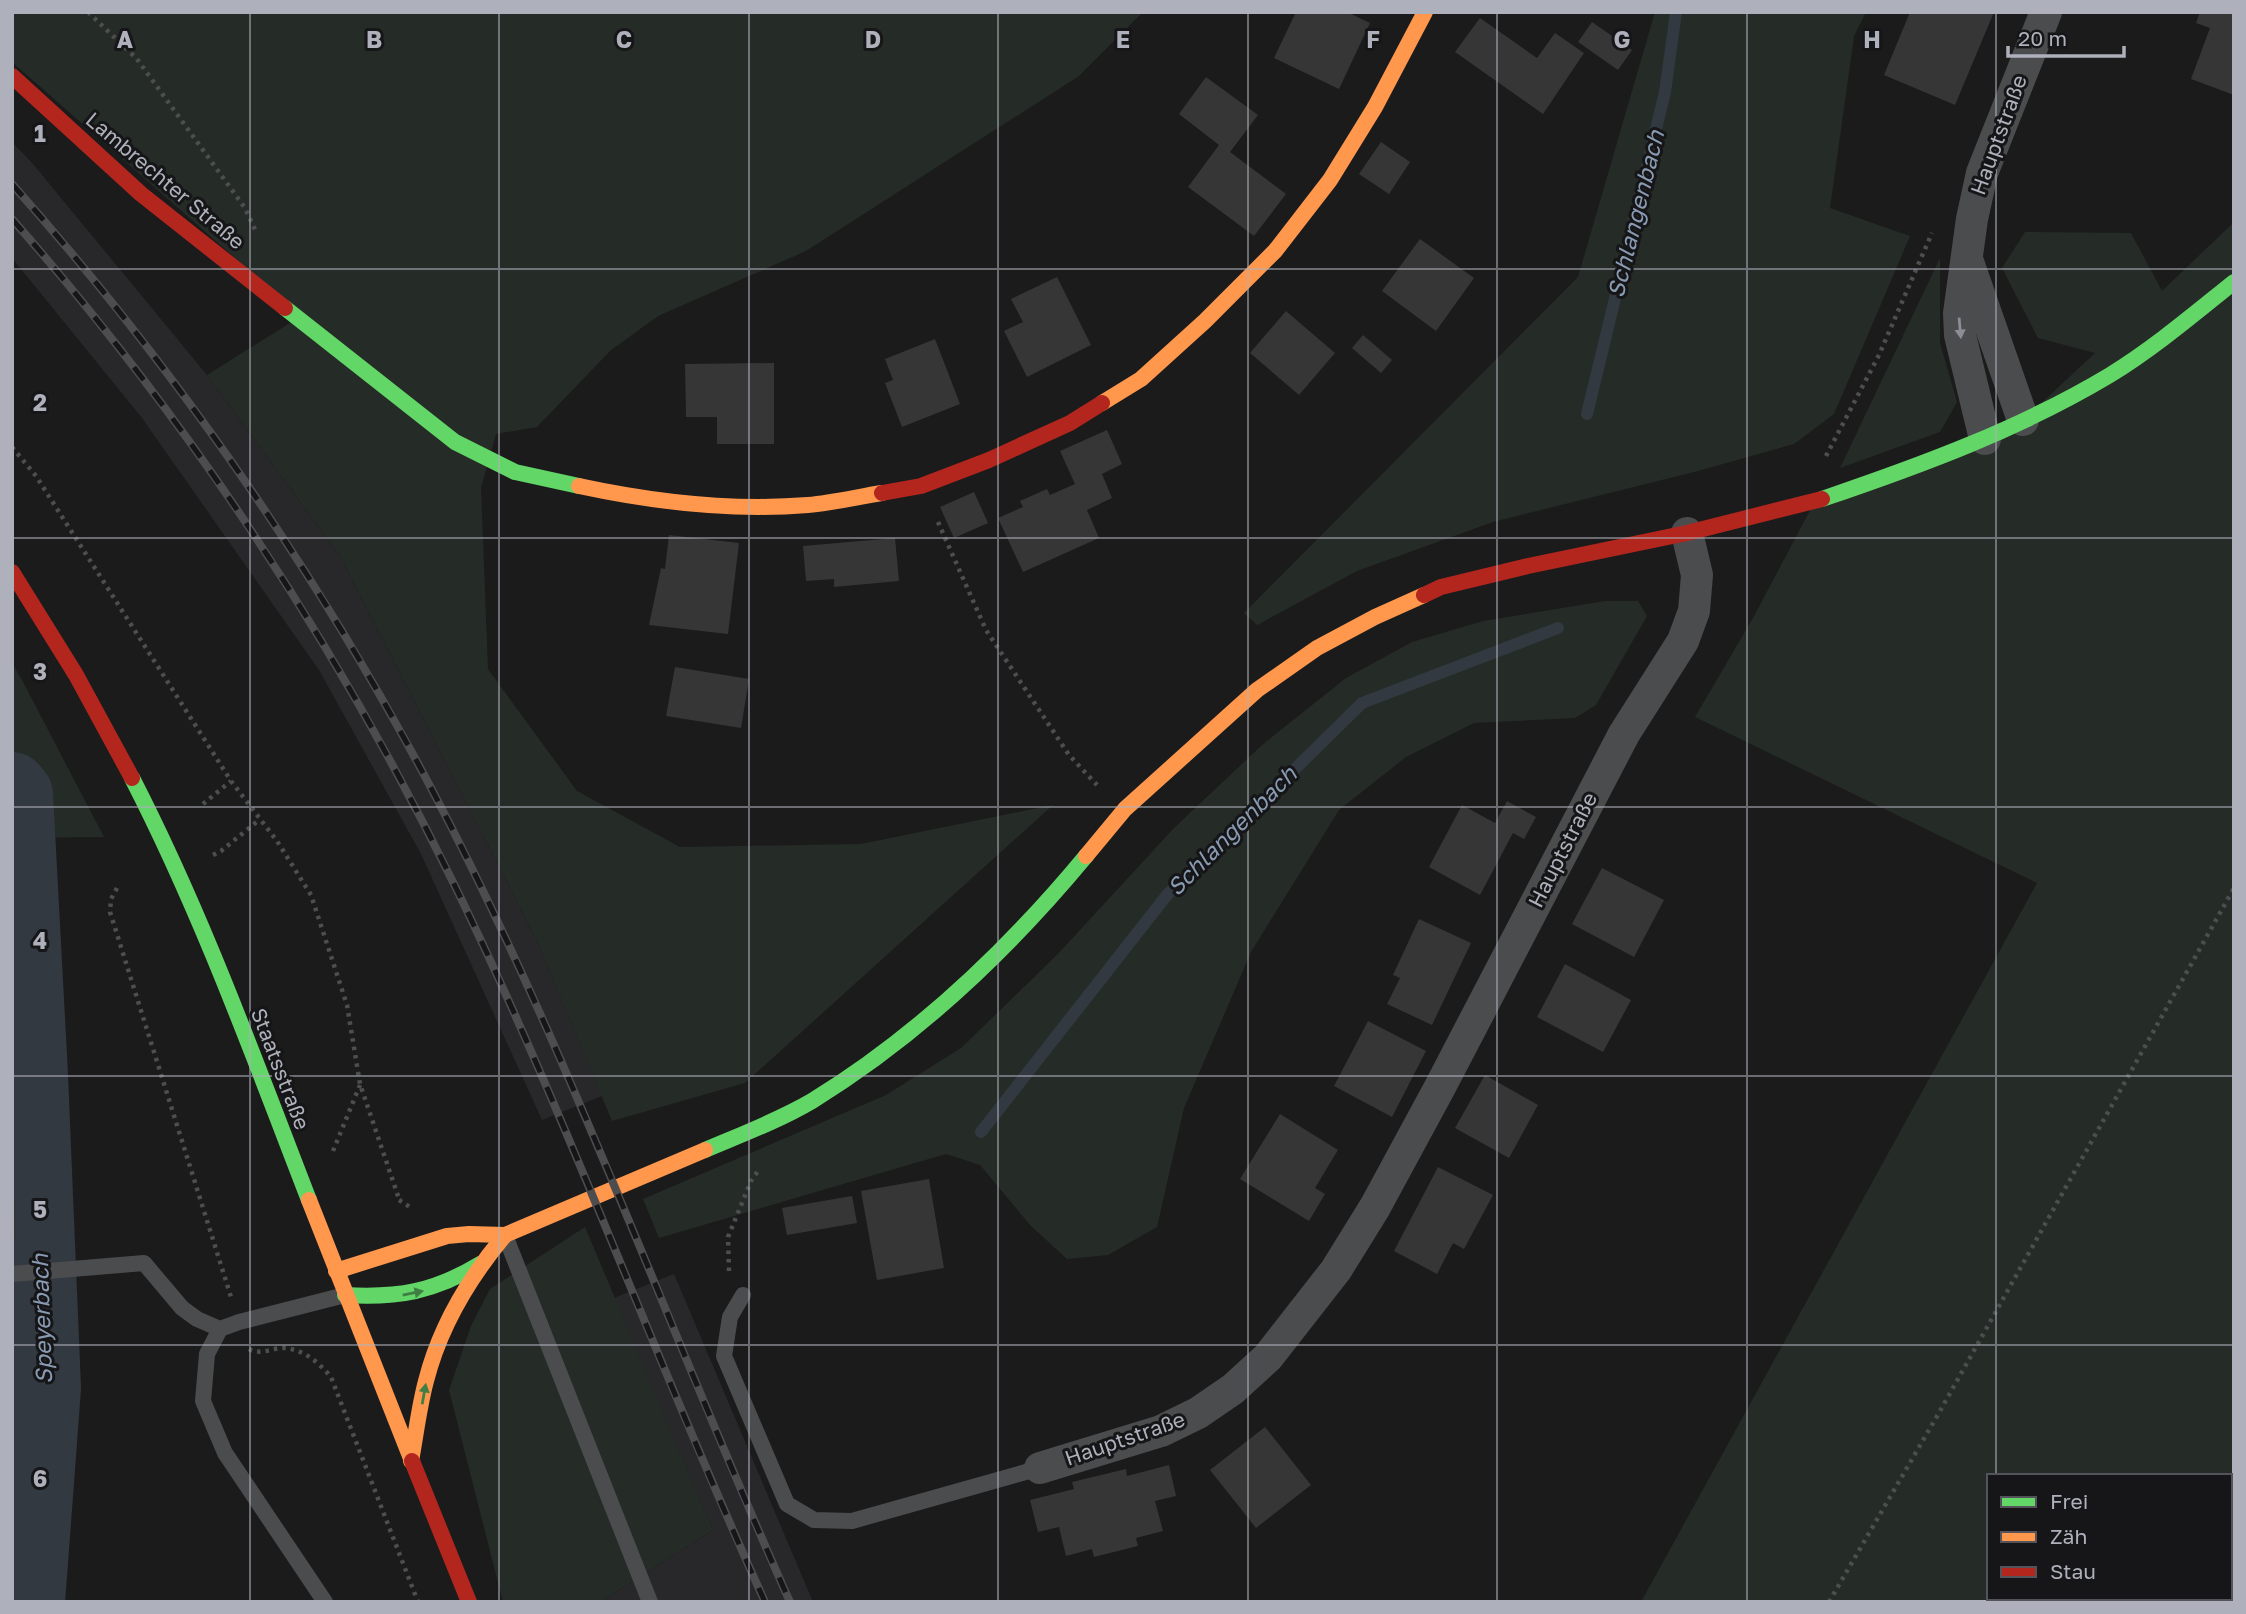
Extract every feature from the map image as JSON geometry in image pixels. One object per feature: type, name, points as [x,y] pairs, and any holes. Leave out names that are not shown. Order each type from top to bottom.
[{"type":"street","name":"Lambrechter Straße","points":[[12,76],[141,194],[455,442],[515,472],[584,487],[662,500],[742,506],[809,505],[921,486],[989,460],[1070,423],[1141,379],[1205,321],[1275,251],[1330,180],[1375,107],[1425,12]]},
{"type":"street","name":"Hauptstraße","points":[[1985,439],[1960,335],[1959,313],[1973,210],[1982,173],[2046,12]]},
{"type":"street","name":"Hauptstraße","points":[[1968,261],[2023,420]]},
{"type":"street","points":[[336,1271],[447,1236],[505,1235],[768,1123],[810,1102],[909,1033],[972,977],[1072,873],[1125,809],[1257,691],[1317,648],[1375,617],[1441,587],[1687,533],[1815,501],[1869,484],[1985,439],[2113,373],[2186,321],[2234,282]]},
{"type":"street","name":"Hauptstraße","points":[[1040,1468],[1161,1431],[1198,1413],[1233,1389],[1268,1357],[1336,1270],[1375,1207],[1427,1111],[1618,745],[1683,640],[1694,611],[1697,575],[1687,533]]},
{"type":"street","name":"Staatsstraße","points":[[12,572],[82,685],[169,854],[214,959],[469,1602]]},
{"type":"street","points":[[411,1461],[426,1382],[444,1328],[481,1263],[505,1235]]},
{"type":"street","points":[[345,1295],[368,1297],[411,1294],[436,1288],[459,1278],[481,1263]]},
{"type":"lane","points":[[505,1235],[650,1602]]},
{"type":"lane","points":[[20,1274],[144,1263],[182,1308],[197,1319],[220,1329]]},
{"type":"lane","points":[[325,1602],[225,1452],[203,1401],[207,1354],[220,1329],[345,1295]]},
{"type":"lane","points":[[743,1295],[730,1317],[724,1356],[787,1504],[814,1520],[852,1521],[1040,1468]]},
{"type":"path","points":[[88,12],[137,59],[245,208],[261,243]]},
{"type":"path","points":[[1815,501],[1826,457],[1879,355],[1937,220]]},
{"type":"path","points":[[12,447],[36,477],[231,781],[277,841],[311,895],[347,1005],[360,1084],[417,1245]]},
{"type":"path","points":[[936,516],[986,630],[1069,755],[1097,785]]},
{"type":"path","points":[[203,804],[231,781]]},
{"type":"path","points":[[220,851],[259,820]]},
{"type":"path","points":[[117,888],[111,900],[110,912],[249,1350],[255,1352],[285,1348],[315,1359],[331,1377],[418,1602]]},
{"type":"path","points":[[1829,1602],[1940,1411],[2234,888]]},
{"type":"path","points":[[335,1149],[360,1084]]},
{"type":"path","points":[[730,1317],[728,1237],[751,1181],[773,1150],[768,1123]]},
{"type":"shaded area","points":[[12,12],[1143,12],[1079,76],[806,251],[658,316],[610,351],[537,427],[496,434],[481,488],[488,669],[577,791],[680,847],[861,844],[1053,805],[745,1083],[612,1121],[536,939],[340,556],[207,375],[301,316],[12,62]]},
{"type":"shaded area","points":[[1655,12],[1866,12],[1854,36],[1830,208],[1910,236],[1834,414],[1794,444],[1493,522],[1357,571],[1257,625],[1244,613],[1578,277]]},
{"type":"shaded area","points":[[12,142],[207,375],[340,556],[536,939],[602,1096],[542,1120],[421,854],[319,670],[142,418],[12,258]]},
{"type":"shaded area","points":[[2234,222],[2234,1602],[1641,1602],[2037,883],[1695,717],[1753,618],[1815,501],[2023,420],[2095,353],[2038,338],[2002,268],[2025,232],[2131,233],[2162,291]]},
{"type":"shaded area","points":[[1940,258],[1940,343],[1957,402],[1940,432],[1840,468]]},
{"type":"shaded area","points":[[1605,601],[1638,601],[1647,616],[1596,705],[1575,718],[1474,723],[1406,757],[1339,810],[1251,952],[1184,1108],[1157,1227],[1108,1255],[1067,1259],[1030,1225],[980,1165],[946,1154],[659,1238],[643,1199],[886,1095],[961,1048],[1056,956],[1174,828],[1262,745],[1346,678],[1412,642],[1483,621]]},
{"type":"shaded area","points":[[12,663],[22,680],[104,837],[12,838]]},
{"type":"shaded area","points":[[585,1227],[713,1530],[600,1602],[503,1602],[449,1390],[471,1326],[490,1289]]},
{"type":"shaded area","points":[[674,1274],[813,1602],[600,1602],[713,1530],[614,1298]]},
{"type":"building","points":[[1296,12],[1347,12],[1370,23],[1339,89],[1274,58]]},
{"type":"building","points":[[1910,12],[1994,12],[1955,105],[1884,75]]},
{"type":"building","points":[[2200,12],[2234,12],[2234,95],[2191,79],[2210,28],[2196,23]]},
{"type":"building","points":[[1480,18],[1537,58],[1555,33],[1584,53],[1543,114],[1455,52]]},
{"type":"building","points":[[1592,22],[1632,50],[1618,70],[1578,42]]},
{"type":"building","points":[[1206,77],[1258,115],[1230,152],[1286,194],[1254,236],[1188,187],[1219,145],[1179,114]]},
{"type":"building","points":[[1381,142],[1410,162],[1389,194],[1359,174]]},
{"type":"building","points":[[1420,239],[1474,278],[1436,331],[1382,291]]},
{"type":"building","points":[[1057,277],[1091,345],[1027,377],[1004,331],[1023,322],[1011,299]]},
{"type":"building","points":[[1286,311],[1335,353],[1299,395],[1250,353]]},
{"type":"building","points":[[1363,335],[1392,360],[1381,373],[1352,348]]},
{"type":"building","points":[[935,339],[960,404],[902,427],[885,383],[893,380],[885,359]]},
{"type":"building","points":[[774,363],[774,444],[717,444],[717,417],[686,417],[685,364]]},
{"type":"building","points":[[1107,430],[1122,464],[1102,474],[1112,498],[1087,510],[1099,538],[1023,572],[998,518],[1023,507],[1020,501],[1047,489],[1050,495],[1075,484],[1060,451]]},
{"type":"building","points":[[974,492],[988,523],[954,538],[940,507]]},
{"type":"building","points":[[669,535],[739,543],[728,634],[649,625],[661,568],[665,569]]},
{"type":"building","points":[[895,538],[899,581],[834,587],[834,579],[806,581],[803,546]]},
{"type":"building","points":[[675,667],[749,679],[741,728],[666,716]]},
{"type":"building","points":[[1507,801],[1536,817],[1524,839],[1513,833],[1480,895],[1429,867],[1462,805],[1495,823]]},
{"type":"building","points":[[1602,868],[1664,900],[1634,957],[1572,924]]},
{"type":"building","points":[[1419,919],[1471,943],[1432,1025],[1387,1004],[1400,978],[1393,975]]},
{"type":"building","points":[[1565,964],[1631,1000],[1603,1052],[1537,1017]]},
{"type":"building","points":[[1368,1021],[1426,1051],[1392,1117],[1334,1086]]},
{"type":"building","points":[[1485,1075],[1538,1105],[1509,1158],[1455,1128]]},
{"type":"building","points":[[1280,1114],[1338,1150],[1315,1188],[1325,1194],[1309,1221],[1240,1179]]},
{"type":"building","points":[[1438,1167],[1493,1195],[1464,1249],[1453,1243],[1437,1274],[1394,1251]]},
{"type":"building","points":[[929,1179],[944,1268],[877,1280],[861,1191]]},
{"type":"building","points":[[852,1196],[857,1223],[787,1235],[782,1208]]},
{"type":"building","points":[[12,1197],[15,1197],[16,1242],[12,1242]]},
{"type":"building","points":[[1265,1427],[1311,1485],[1256,1528],[1210,1470]]},
{"type":"building","points":[[1169,1465],[1176,1496],[1155,1501],[1163,1531],[1136,1538],[1138,1546],[1094,1557],[1092,1549],[1066,1556],[1059,1527],[1038,1532],[1030,1500],[1074,1489],[1072,1482],[1126,1469],[1127,1476]]},
{"type":"waterway","name":"Schlangenbach","points":[[1587,414],[1665,92],[1676,12]]},
{"type":"waterway","name":"Schlangenbach","points":[[981,1132],[1167,895],[1362,703],[1558,628]]},
{"type":"waterway","name":"Speyerbach","points":[[12,787],[18,794],[46,1388],[30,1602]]},
{"type":"railway","points":[[12,184],[125,319],[230,460],[327,606],[415,758],[468,861],[565,1070],[790,1602]]},
{"type":"railway","points":[[12,219],[77,295],[199,455],[310,622],[409,796],[497,974],[765,1602]]},
{"type":"traffic: fast","points":[[1822,499],[1970,444],[2076,394],[2142,354],[2234,282]]},
{"type":"traffic: fast","points":[[285,308],[455,442],[515,472],[579,486]]},
{"type":"traffic: fast","points":[[132,778],[204,934],[309,1200]]},
{"type":"traffic: fast","points":[[705,1150],[812,1101],[888,1049],[959,990],[992,958],[1086,856]]},
{"type":"traffic: fast","points":[[345,1295],[382,1295],[415,1291],[447,1281],[480,1264]]},
{"type":"traffic: slow","points":[[1102,403],[1141,379],[1205,321],[1275,251],[1330,180],[1375,107],[1425,12]]},
{"type":"traffic: slow","points":[[579,486],[664,501],[751,507],[817,504],[882,493]]},
{"type":"traffic: slow","points":[[1086,856],[1125,809],[1257,690],[1317,648],[1424,595]]},
{"type":"traffic: slow","points":[[336,1271],[447,1236],[505,1235],[705,1150]]},
{"type":"traffic: slow","points":[[309,1200],[412,1461]]},
{"type":"traffic: slow","points":[[411,1461],[424,1391],[439,1341],[457,1303],[479,1268],[505,1235]]},
{"type":"traffic: jam","points":[[12,76],[141,194],[285,308]]},
{"type":"traffic: jam","points":[[882,493],[921,486],[989,460],[1070,423],[1102,403]]},
{"type":"traffic: jam","points":[[1424,595],[1441,587],[1528,566],[1687,533],[1822,499]]},
{"type":"traffic: jam","points":[[12,572],[76,675],[132,778]]},
{"type":"traffic: jam","points":[[412,1461],[469,1602]]}]
